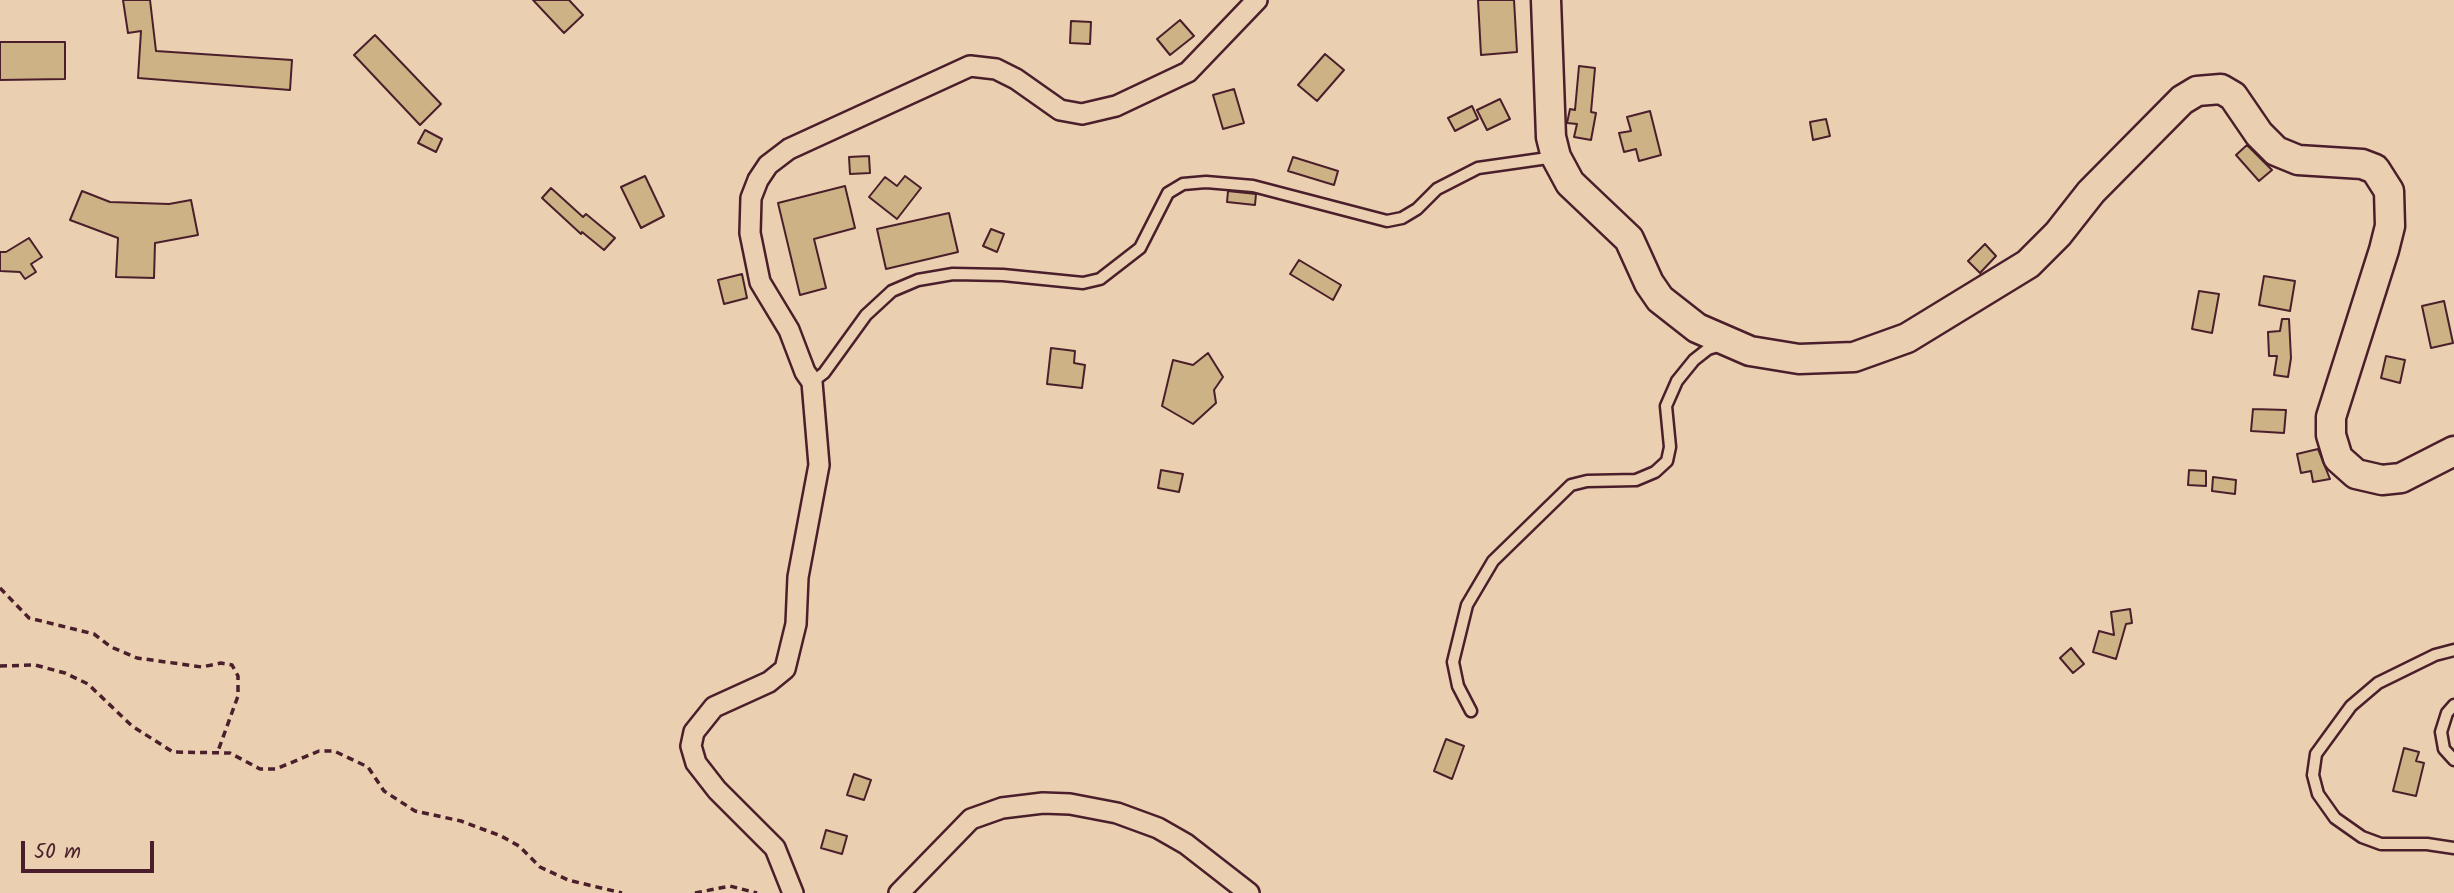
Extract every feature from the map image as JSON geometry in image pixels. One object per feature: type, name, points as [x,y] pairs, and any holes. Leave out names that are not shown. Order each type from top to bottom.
[{"type":"street","points":[[793,893],[775,848],[716,790],[696,763],[691,746],[701,719],[713,708],[769,682],[785,669],[792,650],[798,577],[819,465],[813,382],[805,372],[789,330],[760,282],[752,245],[751,198],[758,180],[768,165],[789,149],[970,66],[996,69],[1016,79],[1060,110],[1082,114],[1116,106],[1188,72],[1257,0]]},
{"type":"street","points":[[1546,0],[1551,137],[1556,157],[1570,183],[1629,239],[1649,283],[1660,299],[1697,328],[1728,343],[1773,356],[1824,359],[1874,352],[1907,338],[2028,264],[2058,234],[2091,192],[2182,100],[2197,91],[2221,89],[2233,96],[2259,134],[2276,151],[2298,160],[2362,164],[2375,169],[2389,191],[2390,226],[2384,250],[2331,417],[2331,435],[2338,457],[2356,474],[2382,480],[2401,478],[2454,451]]},
{"type":"street","points":[[899,893],[971,819],[1002,808],[1043,803],[1070,804],[1117,813],[1158,828],[1186,844],[1249,893]]},
{"type":"lane","points":[[813,382],[824,373],[866,315],[892,291],[918,280],[953,274],[1003,275],[1083,283],[1100,279],[1140,248],[1168,193],[1183,184],[1206,182],[1253,186],[1387,222],[1402,218],[1417,209],[1437,189],[1478,168],[1556,157]]},
{"type":"lane","points":[[1471,711],[1458,686],[1453,662],[1467,605],[1493,561],[1571,485],[1587,481],[1636,480],[1655,472],[1667,461],[1670,447],[1666,406],[1677,381],[1708,349],[1728,343]]},
{"type":"lane","points":[[2454,650],[2435,655],[2378,683],[2350,706],[2316,754],[2313,775],[2318,794],[2330,812],[2361,837],[2381,844],[2427,844],[2454,848]]},
{"type":"lane","points":[[2454,705],[2447,713],[2441,732],[2444,749],[2454,760]]},
{"type":"path","points":[[0,588],[29,618],[94,634],[111,647],[137,658],[202,667],[221,663],[232,665],[238,676],[238,696],[218,751]]},
{"type":"path","points":[[0,666],[35,665],[65,673],[88,684],[154,743],[173,752],[218,751],[230,753],[260,769],[276,769],[319,751],[334,751],[368,767],[384,791],[415,811],[461,821],[500,836],[519,846],[540,867],[568,880],[622,893]]},
{"type":"path","points":[[695,893],[730,886],[757,893]]},
{"type":"building","points":[[123,0],[150,0],[156,51],[292,60],[290,90],[138,78],[141,31],[128,33]]},
{"type":"building","points":[[533,0],[569,0],[583,15],[564,33]]},
{"type":"building","points":[[1478,0],[1514,0],[1517,52],[1481,55]]},
{"type":"building","points":[[1180,20],[1194,36],[1170,55],[1157,39]]},
{"type":"building","points":[[1071,21],[1091,22],[1090,44],[1070,43]]},
{"type":"building","points":[[375,35],[441,104],[420,125],[354,55]]},
{"type":"building","points":[[0,42],[65,42],[65,79],[0,80]]},
{"type":"building","points":[[1325,54],[1344,70],[1317,101],[1298,85]]},
{"type":"building","points":[[1579,66],[1595,68],[1591,112],[1596,113],[1591,140],[1574,137],[1577,124],[1567,123],[1570,109],[1575,110]]},
{"type":"building","points":[[1234,89],[1244,123],[1223,129],[1213,95]]},
{"type":"building","points":[[1500,99],[1510,119],[1487,130],[1477,110]]},
{"type":"building","points":[[1472,106],[1478,119],[1455,131],[1448,118]]},
{"type":"building","points":[[1650,111],[1661,155],[1639,161],[1636,149],[1624,152],[1619,133],[1631,131],[1627,117]]},
{"type":"building","points":[[1826,119],[1830,136],[1813,140],[1810,122]]},
{"type":"building","points":[[425,130],[442,139],[436,152],[418,143]]},
{"type":"building","points":[[2247,145],[2272,170],[2259,181],[2236,155]]},
{"type":"building","points":[[869,156],[870,173],[850,174],[849,157]]},
{"type":"building","points":[[1293,157],[1338,171],[1334,185],[1288,171]]},
{"type":"building","points":[[645,176],[664,216],[641,228],[621,187]]},
{"type":"building","points":[[905,176],[921,188],[897,219],[869,197],[885,177],[897,186]]},
{"type":"building","points":[[845,186],[855,228],[814,239],[826,288],[800,295],[778,203]]},
{"type":"building","points":[[551,188],[583,217],[586,214],[615,238],[604,250],[582,232],[581,234],[542,198]]},
{"type":"building","points":[[82,191],[110,202],[169,204],[191,200],[198,235],[155,243],[154,278],[116,277],[118,238],[70,220]]},
{"type":"building","points":[[1228,191],[1256,194],[1255,205],[1227,202]]},
{"type":"building","points":[[949,213],[958,252],[886,269],[877,229]]},
{"type":"building","points":[[991,229],[1004,234],[997,252],[983,246]]},
{"type":"building","points":[[29,238],[42,257],[31,264],[36,272],[25,279],[20,272],[0,271],[0,252],[6,252]]},
{"type":"building","points":[[1985,244],[1996,256],[1980,273],[1968,261]]},
{"type":"building","points":[[1299,260],[1341,285],[1333,300],[1290,274]]},
{"type":"building","points":[[742,274],[747,298],[724,304],[718,280]]},
{"type":"building","points":[[2264,276],[2295,281],[2290,311],[2259,305]]},
{"type":"building","points":[[2199,291],[2219,294],[2212,333],[2192,329]]},
{"type":"building","points":[[2444,301],[2453,343],[2431,348],[2422,306]]},
{"type":"building","points":[[2282,319],[2289,319],[2291,358],[2288,377],[2274,375],[2277,356],[2269,356],[2268,332],[2280,331]]},
{"type":"building","points":[[1051,348],[1075,351],[1074,363],[1085,365],[1082,388],[1047,384]]},
{"type":"building","points":[[1208,353],[1223,377],[1214,390],[1216,403],[1193,424],[1162,406],[1173,360],[1193,365]]},
{"type":"building","points":[[2386,356],[2405,360],[2400,383],[2381,378]]},
{"type":"building","points":[[2253,409],[2286,410],[2284,433],[2251,431]]},
{"type":"building","points":[[2318,449],[2330,479],[2313,482],[2311,471],[2301,473],[2297,454]]},
{"type":"building","points":[[1161,470],[1183,474],[1179,492],[1158,488]]},
{"type":"building","points":[[2189,470],[2206,471],[2206,486],[2188,485]]},
{"type":"building","points":[[2213,477],[2236,480],[2235,494],[2212,491]]},
{"type":"building","points":[[2130,609],[2132,623],[2126,624],[2116,659],[2093,652],[2099,631],[2114,635],[2111,612]]},
{"type":"building","points":[[2071,648],[2084,664],[2073,673],[2060,658]]},
{"type":"building","points":[[1446,739],[1464,746],[1452,779],[1434,771]]},
{"type":"building","points":[[2404,748],[2419,752],[2416,761],[2424,763],[2416,796],[2393,791]]},
{"type":"building","points":[[854,774],[871,780],[864,800],[847,795]]},
{"type":"building","points":[[826,830],[847,836],[842,854],[821,848]]}]
